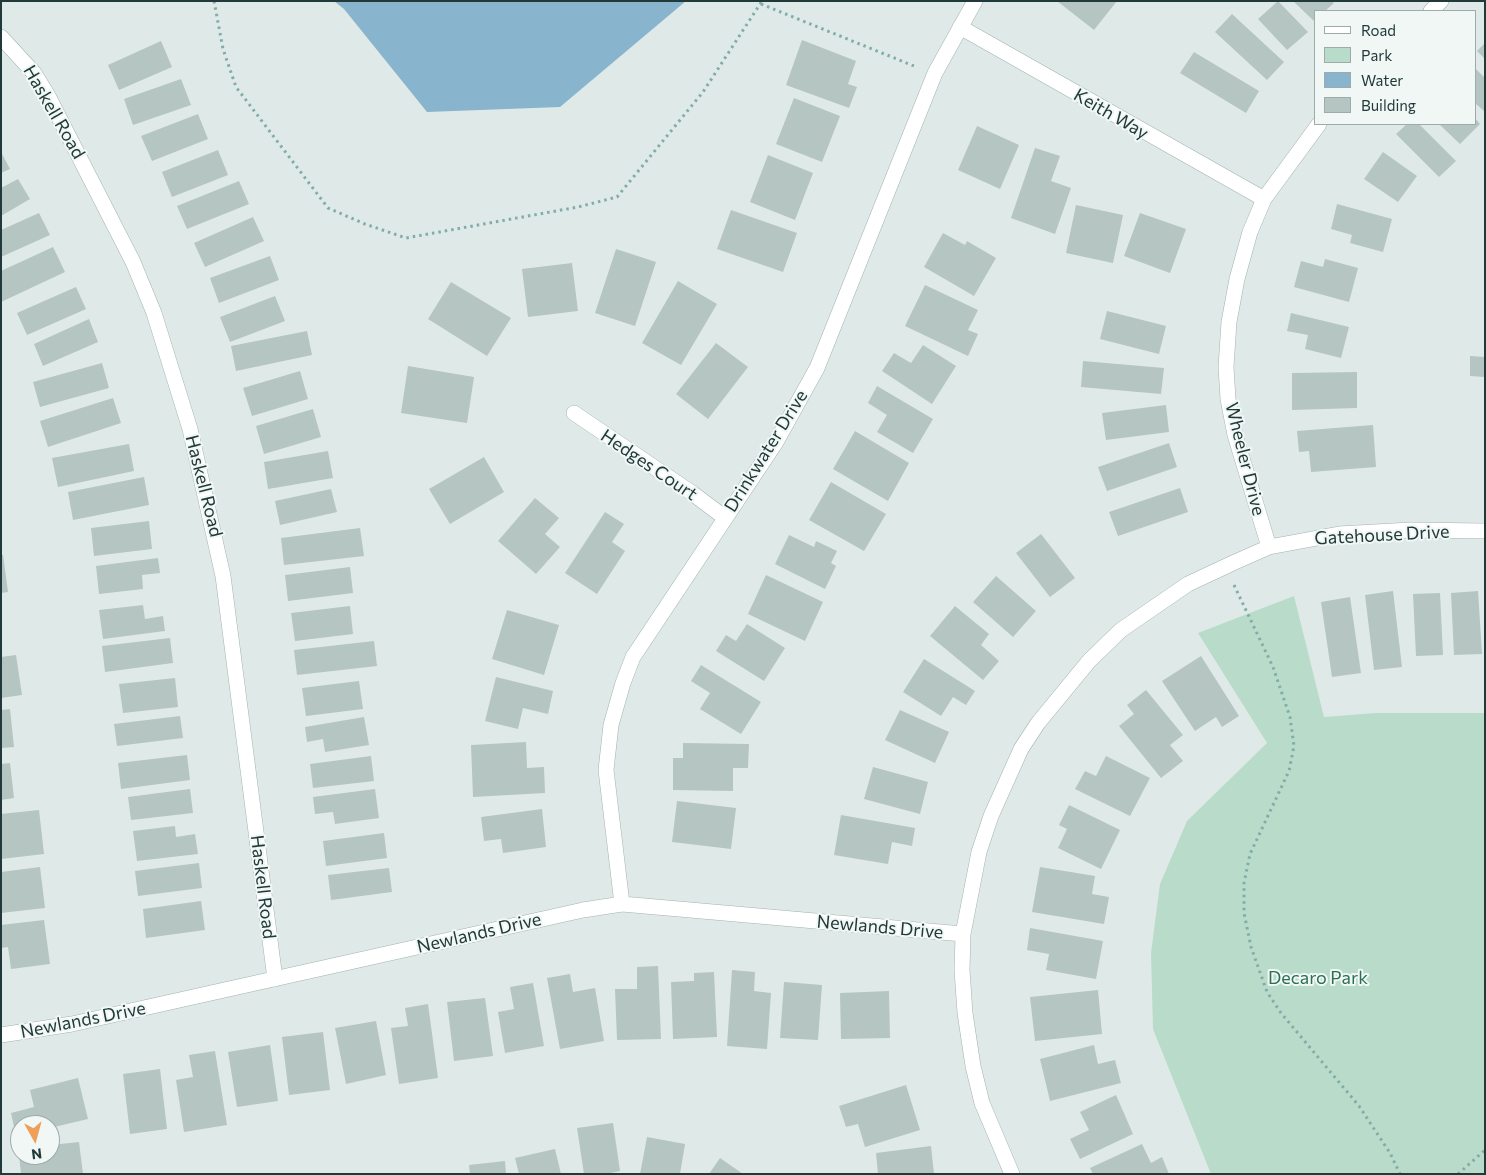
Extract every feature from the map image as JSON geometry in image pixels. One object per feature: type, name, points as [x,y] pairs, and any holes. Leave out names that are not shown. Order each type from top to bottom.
[{"type":"street","name":"Drinkwater Drive","points":[[622,904],[606,770],[615,703],[633,657],[724,517],[776,442],[817,368],[935,73],[975,1]]},
{"type":"street","points":[[1432,10],[1442,1]]},
{"type":"street","name":"Keith Way","points":[[960,27],[1264,199]]},
{"type":"street","name":"Haskell Road","points":[[1,37],[39,80],[80,156],[133,262],[154,313],[190,429],[223,576],[275,979]]},
{"type":"street","name":"Wheeler Drive","points":[[1269,547],[1235,435],[1228,399],[1226,367],[1229,322],[1237,279],[1250,232],[1264,199],[1318,125]]},
{"type":"street","name":"Hedges Court","points":[[574,413],[724,517]]},
{"type":"street","name":"Gatehouse Drive","points":[[1012,1174],[982,1103],[973,1066],[965,1013],[962,970],[963,934],[979,852],[991,816],[1021,749],[1038,723],[1089,661],[1121,630],[1188,584],[1269,547],[1307,538],[1378,531],[1485,531]]},
{"type":"street","name":"Newlands Drive","points":[[1,1035],[72,1024],[583,910],[622,904],[963,934]]},
{"type":"path","points":[[214,1],[223,48],[236,87],[328,208],[365,224],[406,238],[578,207],[617,196],[703,92],[762,3],[914,66]]},
{"type":"path","points":[[1225,566],[1273,667],[1290,717],[1294,746],[1289,772],[1250,854],[1244,893],[1244,912],[1250,947],[1267,992],[1281,1013],[1359,1106],[1390,1153],[1400,1174]]},
{"type":"path","points":[[1458,1174],[1485,1150]]},
{"type":"green space","name":"Decaro Park","points":[[1294,596],[1324,717],[1376,713],[1485,713],[1485,1174],[1211,1174],[1153,1029],[1151,953],[1160,884],[1187,821],[1267,743],[1198,633]]},
{"type":"water","points":[[334,1],[686,1],[560,107],[427,112],[344,9]]},
{"type":"building","points":[[1057,1],[1117,1],[1094,30]]},
{"type":"building","points":[[1278,1],[1308,32],[1287,50],[1258,19]]},
{"type":"building","points":[[1293,1],[1332,1],[1334,3],[1326,10],[1314,10],[1314,21]]},
{"type":"building","points":[[1232,14],[1284,62],[1267,80],[1215,32]]},
{"type":"building","points":[[802,40],[856,61],[848,84],[857,87],[849,108],[786,85]]},
{"type":"building","points":[[161,41],[172,67],[119,90],[108,65]]},
{"type":"building","points":[[1485,43],[1485,59],[1477,51]]},
{"type":"building","points":[[1194,52],[1259,91],[1246,113],[1180,73]]},
{"type":"building","points":[[1476,69],[1485,78],[1485,112],[1476,104]]},
{"type":"building","points":[[181,79],[191,105],[133,125],[124,99]]},
{"type":"building","points":[[794,98],[840,116],[822,162],[776,144]]},
{"type":"building","points":[[198,114],[208,139],[152,161],[141,136]]},
{"type":"building","points":[[1476,119],[1480,124],[1460,144],[1440,125],[1476,125]]},
{"type":"building","points":[[1406,125],[1420,125],[1456,161],[1439,177],[1396,134]]},
{"type":"building","points":[[977,126],[1019,145],[1000,189],[958,170]]},
{"type":"building","points":[[1035,148],[1060,156],[1051,181],[1071,188],[1055,234],[1011,218]]},
{"type":"building","points":[[218,150],[228,175],[172,197],[162,172]]},
{"type":"building","points":[[1,152],[10,169],[1,173]]},
{"type":"building","points":[[1383,152],[1417,176],[1398,202],[1364,179]]},
{"type":"building","points":[[768,155],[813,173],[795,220],[750,202]]},
{"type":"building","points":[[18,179],[30,199],[1,216],[1,188]]},
{"type":"building","points":[[239,181],[249,204],[187,229],[177,206]]},
{"type":"building","points":[[1337,204],[1392,219],[1383,252],[1350,243],[1352,235],[1331,229]]},
{"type":"building","points":[[1076,205],[1123,215],[1113,263],[1066,253]]},
{"type":"building","points":[[731,210],[797,233],[783,272],[717,249]]},
{"type":"building","points":[[39,213],[50,235],[1,257],[1,230]]},
{"type":"building","points":[[1140,213],[1186,229],[1170,273],[1124,256]]},
{"type":"building","points":[[253,217],[264,241],[205,267],[194,243]]},
{"type":"building","points":[[943,233],[965,245],[967,241],[996,258],[974,296],[924,267]]},
{"type":"building","points":[[53,247],[65,272],[1,302],[1,271]]},
{"type":"building","points":[[616,249],[656,262],[635,326],[595,313]]},
{"type":"building","points":[[270,256],[279,280],[219,303],[210,278]]},
{"type":"building","points":[[1325,259],[1358,268],[1349,302],[1294,287],[1301,261],[1323,267]]},
{"type":"building","points":[[572,263],[578,311],[528,317],[522,269]]},
{"type":"building","points":[[678,281],[717,304],[681,365],[642,343]]},
{"type":"building","points":[[451,282],[511,318],[487,356],[428,319]]},
{"type":"building","points":[[925,285],[978,310],[968,330],[978,334],[968,356],[905,326]]},
{"type":"building","points":[[76,287],[86,309],[27,335],[17,313]]},
{"type":"building","points":[[275,296],[285,321],[230,342],[220,317]]},
{"type":"building","points":[[1107,311],[1166,326],[1159,354],[1100,339]]},
{"type":"building","points":[[1291,313],[1349,327],[1341,358],[1305,349],[1308,335],[1287,331]]},
{"type":"building","points":[[89,319],[98,342],[43,366],[34,344]]},
{"type":"building","points":[[307,331],[312,355],[236,371],[231,346]]},
{"type":"building","points":[[716,343],[748,367],[708,419],[676,394]]},
{"type":"building","points":[[923,345],[956,366],[932,404],[882,371],[894,353],[911,363]]},
{"type":"building","points":[[1470,356],[1485,357],[1485,377],[1470,376]]},
{"type":"building","points":[[1083,361],[1164,368],[1161,394],[1081,387]]},
{"type":"building","points":[[102,363],[109,388],[40,407],[33,382]]},
{"type":"building","points":[[408,366],[474,377],[467,423],[401,413]]},
{"type":"building","points":[[300,371],[308,399],[252,416],[243,388]]},
{"type":"building","points":[[1357,372],[1357,408],[1292,410],[1292,373]]},
{"type":"building","points":[[877,386],[933,419],[913,453],[877,432],[887,415],[868,403]]},
{"type":"building","points":[[113,398],[121,423],[48,447],[40,421]]},
{"type":"building","points":[[1166,405],[1169,432],[1106,440],[1102,413]]},
{"type":"building","points":[[313,409],[321,437],[264,454],[256,426]]},
{"type":"building","points":[[1373,425],[1376,467],[1311,472],[1309,451],[1299,452],[1297,431]]},
{"type":"building","points":[[855,431],[909,463],[888,501],[833,469]]},
{"type":"building","points":[[1169,443],[1177,467],[1107,491],[1098,467]]},
{"type":"building","points":[[129,444],[134,471],[58,487],[52,458]]},
{"type":"building","points":[[328,451],[333,478],[268,489],[264,462]]},
{"type":"building","points":[[484,457],[504,492],[450,524],[429,489]]},
{"type":"building","points":[[144,477],[149,505],[73,520],[68,492]]},
{"type":"building","points":[[831,482],[886,514],[864,551],[809,520]]},
{"type":"building","points":[[1180,488],[1188,512],[1118,536],[1109,512]]},
{"type":"building","points":[[331,489],[337,512],[280,525],[275,501]]},
{"type":"building","points":[[535,498],[559,518],[545,534],[560,547],[536,574],[498,541]]},
{"type":"building","points":[[605,512],[624,524],[612,542],[625,551],[597,594],[565,573]]},
{"type":"building","points":[[149,521],[152,549],[94,556],[91,528]]},
{"type":"building","points":[[360,528],[364,556],[284,565],[281,538]]},
{"type":"building","points":[[1041,534],[1075,578],[1050,597],[1016,553]]},
{"type":"building","points":[[789,535],[814,547],[816,541],[837,551],[831,563],[836,566],[825,589],[775,564]]},
{"type":"building","points":[[1,555],[3,555],[8,592],[1,593]]},
{"type":"building","points":[[158,558],[160,573],[142,575],[143,589],[99,594],[96,566]]},
{"type":"building","points":[[350,567],[353,593],[288,601],[285,575]]},
{"type":"building","points":[[766,575],[823,602],[805,641],[748,614]]},
{"type":"building","points":[[996,576],[1036,611],[1013,637],[973,602]]},
{"type":"building","points":[[1393,591],[1402,667],[1374,670],[1365,595]]},
{"type":"building","points":[[1478,591],[1482,654],[1454,655],[1451,593]]},
{"type":"building","points":[[1440,593],[1443,655],[1416,656],[1413,594]]},
{"type":"building","points":[[1350,597],[1361,673],[1332,677],[1321,602]]},
{"type":"building","points":[[143,605],[145,619],[163,616],[165,631],[103,639],[99,610]]},
{"type":"building","points":[[350,606],[353,634],[295,641],[291,613]]},
{"type":"building","points":[[955,606],[989,634],[981,645],[999,661],[983,680],[930,636]]},
{"type":"building","points":[[507,610],[559,625],[544,675],[492,659]]},
{"type":"building","points":[[747,624],[785,648],[764,681],[716,651],[726,635],[736,641]]},
{"type":"building","points":[[170,638],[173,663],[105,672],[102,646]]},
{"type":"building","points":[[374,641],[377,666],[297,675],[294,650]]},
{"type":"building","points":[[16,655],[22,695],[1,698],[1,657]]},
{"type":"building","points":[[1201,656],[1239,716],[1222,727],[1216,717],[1195,731],[1162,681]]},
{"type":"building","points":[[924,659],[975,691],[966,705],[953,697],[941,716],[903,692]]},
{"type":"building","points":[[701,665],[761,702],[741,734],[700,709],[710,693],[691,681]]},
{"type":"building","points":[[496,677],[553,691],[548,714],[523,708],[518,729],[485,721]]},
{"type":"building","points":[[175,678],[178,707],[123,713],[119,684]]},
{"type":"building","points":[[359,681],[363,709],[306,716],[302,688]]},
{"type":"building","points":[[1146,690],[1183,735],[1170,745],[1183,761],[1161,778],[1119,726],[1134,714],[1127,705]]},
{"type":"building","points":[[10,709],[14,747],[1,748],[1,710]]},
{"type":"building","points":[[900,710],[949,732],[935,763],[885,740]]},
{"type":"building","points":[[180,716],[183,738],[117,746],[114,724]]},
{"type":"building","points":[[364,717],[369,745],[325,752],[323,739],[307,742],[305,727]]},
{"type":"building","points":[[526,742],[527,768],[544,767],[545,793],[473,797],[471,745]]},
{"type":"building","points":[[683,743],[749,744],[748,768],[733,768],[733,791],[673,790],[673,758],[683,758]]},
{"type":"building","points":[[187,755],[190,780],[121,789],[118,763]]},
{"type":"building","points":[[371,756],[374,781],[313,788],[310,764]]},
{"type":"building","points":[[1106,756],[1150,778],[1130,816],[1075,789],[1085,771],[1096,776]]},
{"type":"building","points":[[10,763],[14,798],[1,800],[1,764]]},
{"type":"building","points":[[873,767],[928,782],[920,814],[864,799]]},
{"type":"building","points":[[190,789],[193,813],[131,820],[128,797]]},
{"type":"building","points":[[375,789],[379,818],[335,824],[333,812],[315,814],[313,797]]},
{"type":"building","points":[[677,801],[736,808],[731,849],[672,842]]},
{"type":"building","points":[[1069,805],[1120,830],[1101,869],[1058,848],[1067,829],[1059,825]]},
{"type":"building","points":[[542,809],[546,847],[503,853],[501,839],[484,841],[481,817]]},
{"type":"building","points":[[39,810],[44,854],[1,859],[1,814]]},
{"type":"building","points":[[841,815],[915,828],[912,846],[892,842],[888,864],[834,855]]},
{"type":"building","points":[[175,826],[176,837],[195,834],[198,854],[137,861],[133,831]]},
{"type":"building","points":[[384,833],[387,858],[326,866],[323,841]]},
{"type":"building","points":[[199,863],[202,888],[138,896],[135,871]]},
{"type":"building","points":[[40,867],[45,908],[1,913],[1,872]]},
{"type":"building","points":[[1040,867],[1095,876],[1092,894],[1109,897],[1104,924],[1032,912]]},
{"type":"building","points":[[389,868],[392,892],[331,900],[328,875]]},
{"type":"building","points":[[201,901],[205,930],[146,938],[143,909]]},
{"type":"building","points":[[44,920],[50,964],[11,969],[8,947],[1,948],[1,925]]},
{"type":"building","points":[[1030,928],[1103,941],[1096,979],[1046,970],[1049,954],[1027,950]]},
{"type":"building","points":[[658,966],[661,1039],[617,1040],[615,989],[637,989],[637,967]]},
{"type":"building","points":[[732,970],[755,972],[754,991],[771,993],[767,1049],[727,1046]]},
{"type":"building","points":[[714,972],[717,1037],[673,1039],[671,982],[694,981],[694,973]]},
{"type":"building","points":[[570,974],[573,992],[595,988],[604,1041],[560,1049],[547,978]]},
{"type":"building","points":[[784,982],[822,985],[818,1040],[780,1038]]},
{"type":"building","points":[[533,983],[544,1046],[505,1053],[498,1012],[514,1009],[510,987]]},
{"type":"building","points":[[1098,990],[1102,1034],[1035,1041],[1030,997]]},
{"type":"building","points":[[889,991],[890,1038],[841,1039],[840,993]]},
{"type":"building","points":[[485,998],[493,1056],[454,1061],[447,1002]]},
{"type":"building","points":[[428,1004],[438,1078],[399,1084],[391,1028],[408,1026],[405,1008]]},
{"type":"building","points":[[376,1021],[386,1075],[346,1084],[335,1028]]},
{"type":"building","points":[[323,1032],[330,1090],[289,1095],[282,1037]]},
{"type":"building","points":[[270,1045],[278,1101],[237,1107],[228,1052]]},
{"type":"building","points":[[1094,1045],[1098,1064],[1115,1060],[1121,1083],[1050,1101],[1040,1059]]},
{"type":"building","points":[[215,1051],[227,1125],[184,1132],[176,1080],[193,1077],[189,1055]]},
{"type":"building","points":[[160,1069],[167,1129],[130,1134],[123,1074]]},
{"type":"building","points":[[78,1078],[88,1119],[60,1126],[60,1115],[11,1115],[11,1113],[34,1107],[30,1090]]},
{"type":"building","points":[[906,1085],[920,1130],[865,1147],[858,1124],[846,1127],[839,1106]]},
{"type":"building","points":[[1116,1095],[1133,1134],[1080,1159],[1070,1139],[1089,1130],[1080,1112]]},
{"type":"building","points":[[613,1123],[620,1171],[606,1174],[584,1174],[577,1128]]},
{"type":"building","points":[[647,1137],[685,1144],[680,1174],[640,1174]]},
{"type":"building","points":[[79,1142],[83,1174],[21,1174],[20,1165],[60,1165],[60,1144]]},
{"type":"building","points":[[1142,1144],[1151,1163],[1162,1157],[1169,1174],[1093,1174],[1090,1168]]},
{"type":"building","points":[[931,1146],[934,1174],[878,1174],[876,1153]]},
{"type":"building","points":[[555,1149],[561,1174],[519,1174],[515,1158]]},
{"type":"building","points":[[720,1158],[743,1174],[709,1174]]},
{"type":"building","points":[[505,1161],[506,1174],[470,1174],[469,1165]]}]
